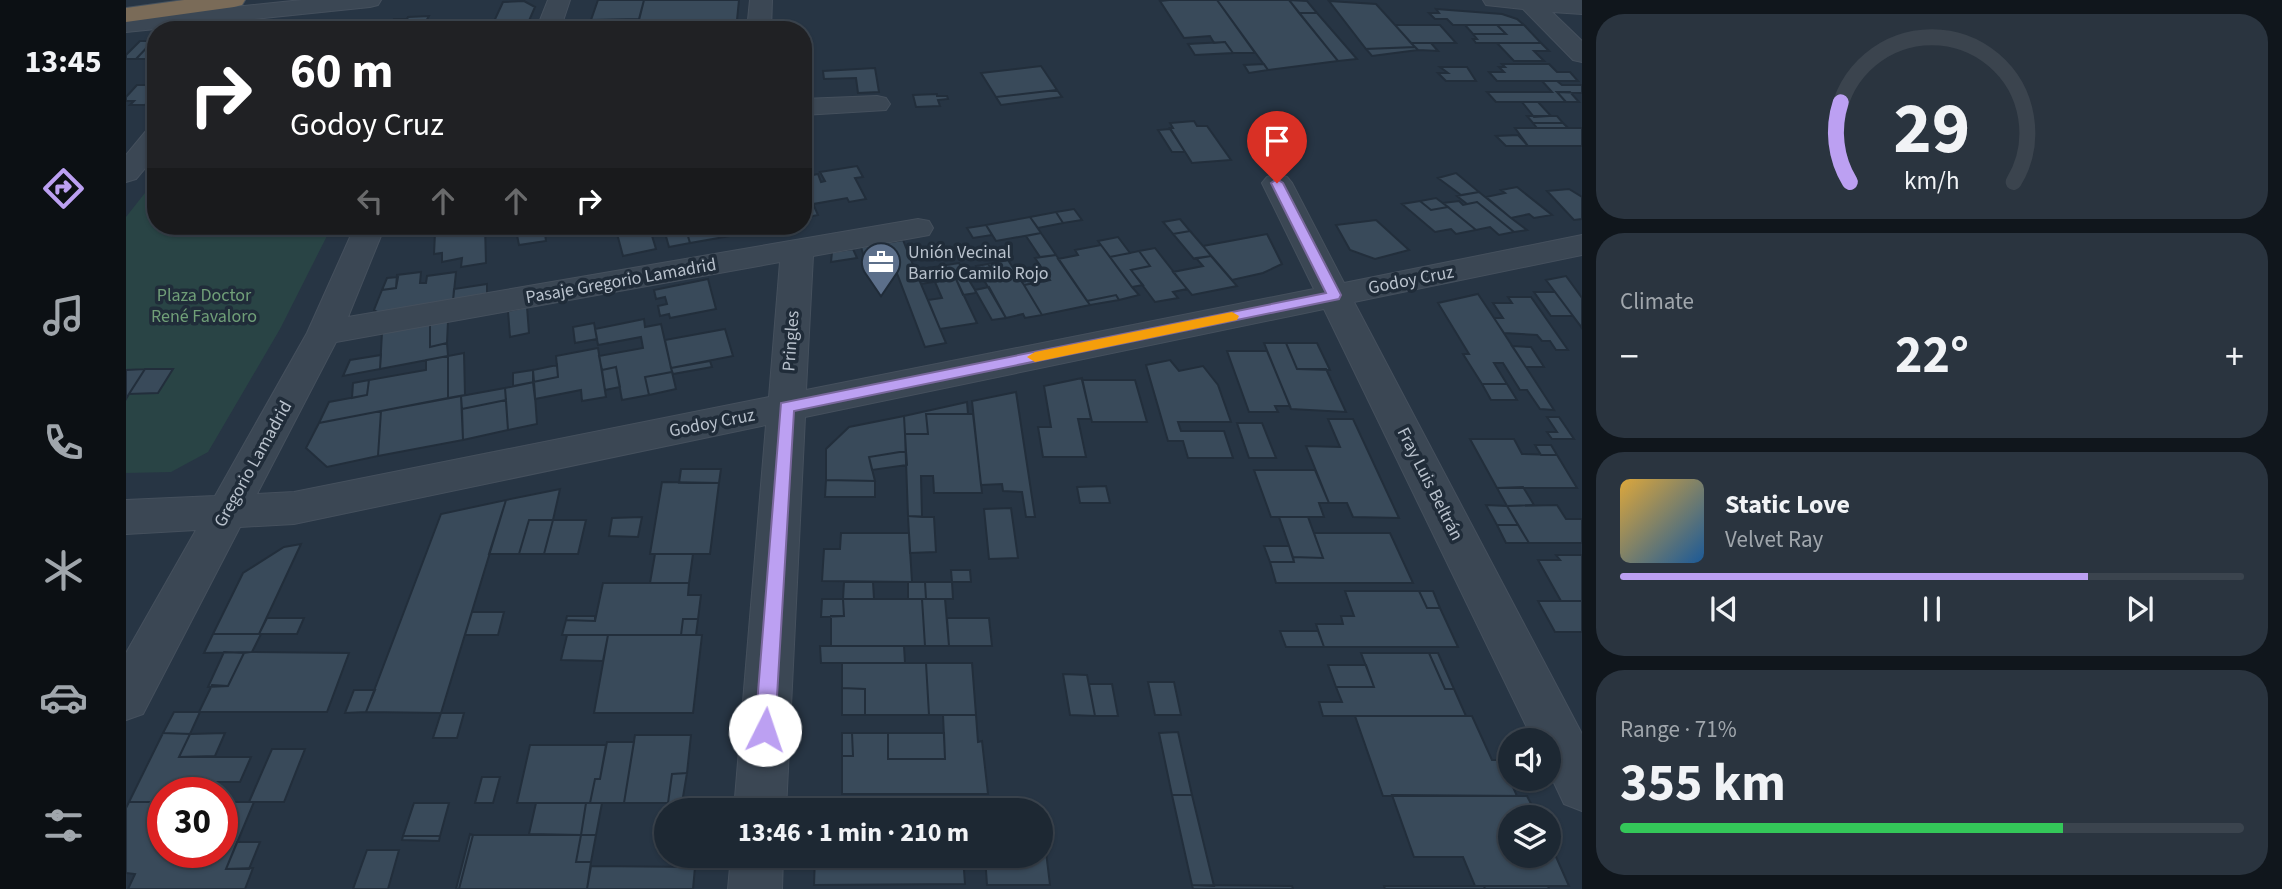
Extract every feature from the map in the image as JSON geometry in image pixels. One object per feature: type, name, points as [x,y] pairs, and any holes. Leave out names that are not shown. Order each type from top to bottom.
[{"type":"highway","points":[[126,15],[234,0]]},
{"type":"street","points":[[165,21],[370,0]]},
{"type":"street","points":[[551,21],[559,0]]},
{"type":"street","points":[[760,21],[761,0]]},
{"type":"street","points":[[1494,0],[1582,7]]},
{"type":"street","points":[[1529,2],[1582,55]]},
{"type":"street","points":[[126,25],[147,23]]},
{"type":"street","points":[[812,107],[877,104]]},
{"type":"street","points":[[126,133],[147,134]]},
{"type":"street","points":[[126,173],[147,146]]},
{"type":"street","name":"Fray Luis Beltrán","points":[[1277,183],[1582,786]]},
{"type":"street","name":"Pasaje Gregorio Lamadrid","points":[[324,333],[918,228]]},
{"type":"street","name":"Gregorio Lamadrid","points":[[126,698],[324,333],[366,235]]},
{"type":"street","name":"Godoy Cruz","points":[[126,517],[294,508],[1582,245]]},
{"type":"street","name":"Pringles","points":[[761,798],[797,250]]},
{"type":"street","points":[[755,889],[756,868]]},
{"type":"green space","name":"Plaza Doctor René Favaloro","points":[[147,190],[147,235],[327,235],[280,329],[208,452],[171,472],[126,473],[126,217]]},
{"type":"building","points":[[598,0],[644,0],[639,19],[591,20]]},
{"type":"building","points":[[644,0],[739,0],[737,21],[639,21]]},
{"type":"building","points":[[1217,0],[1255,53],[1233,53],[1225,42],[1214,43],[1210,36],[1184,38],[1160,1]]},
{"type":"building","points":[[1217,0],[1289,0],[1338,61],[1268,70]]},
{"type":"building","points":[[1289,0],[1307,1],[1317,13],[1299,13]]},
{"type":"building","points":[[524,1],[535,7],[529,21],[494,21],[503,2]]},
{"type":"building","points":[[1329,1],[1376,4],[1415,47],[1366,49]]},
{"type":"building","points":[[1436,9],[1502,14],[1517,19],[1524,25],[1453,25],[1447,19],[1435,19],[1429,13],[1439,13]]},
{"type":"building","points":[[1299,13],[1317,13],[1357,59],[1338,61]]},
{"type":"building","points":[[429,16],[426,21],[406,21],[408,17]]},
{"type":"building","points":[[1395,25],[1440,25],[1456,43],[1411,43]]},
{"type":"building","points":[[1465,25],[1497,25],[1506,34],[1473,34]]},
{"type":"building","points":[[1497,25],[1524,25],[1541,43],[1476,43],[1473,39],[1477,39],[1473,34],[1506,34]]},
{"type":"building","points":[[140,41],[147,41],[147,47],[136,59],[126,59],[126,55]]},
{"type":"building","points":[[1225,42],[1233,53],[1195,55],[1188,44]]},
{"type":"building","points":[[1411,43],[1431,43],[1438,51],[1418,50]]},
{"type":"building","points":[[1497,43],[1541,43],[1549,51],[1534,51],[1544,61],[1514,61]]},
{"type":"building","points":[[147,47],[147,59],[136,59]]},
{"type":"building","points":[[1415,47],[1418,50],[1372,56],[1366,49]]},
{"type":"building","points":[[1264,64],[1268,70],[1249,73],[1244,65]]},
{"type":"building","points":[[1502,64],[1549,64],[1557,72],[1570,72],[1578,81],[1497,81],[1489,72],[1504,72],[1499,67],[1505,67]]},
{"type":"building","points":[[1041,66],[1057,90],[996,97],[981,73]]},
{"type":"building","points":[[1440,67],[1467,67],[1476,81],[1446,81],[1438,73],[1448,73]]},
{"type":"building","points":[[875,68],[879,92],[858,93],[856,78],[824,79],[823,71]]},
{"type":"building","points":[[1542,81],[1582,85],[1582,93],[1557,92],[1566,102],[1496,102],[1487,92],[1552,92]]},
{"type":"building","points":[[137,85],[147,85],[145,105],[130,105],[134,101],[126,101],[126,97]]},
{"type":"building","points":[[1057,90],[1062,97],[1001,105],[996,97]]},
{"type":"building","points":[[1557,92],[1570,92],[1579,102],[1566,102]]},
{"type":"building","points":[[913,95],[947,96],[948,99],[938,100],[940,106],[916,107]]},
{"type":"building","points":[[1522,102],[1538,102],[1551,116],[1534,117]]},
{"type":"building","points":[[1527,116],[1557,116],[1563,123],[1533,123]]},
{"type":"building","points":[[1194,121],[1197,126],[1207,126],[1231,160],[1192,163],[1170,128],[1173,128],[1170,123]]},
{"type":"building","points":[[1533,123],[1563,123],[1568,128],[1537,128]]},
{"type":"building","points":[[1515,128],[1582,128],[1582,146],[1528,146]]},
{"type":"building","points":[[1170,129],[1185,152],[1172,152],[1158,130]]},
{"type":"building","points":[[1518,135],[1528,146],[1506,146],[1496,136]]},
{"type":"building","points":[[857,166],[863,177],[855,178],[866,199],[849,202],[847,198],[813,204],[812,175],[818,174],[821,182],[825,181],[820,172]]},
{"type":"building","points":[[1456,173],[1479,192],[1461,195],[1438,178]]},
{"type":"building","points":[[1517,187],[1552,215],[1534,218],[1529,214],[1511,218],[1486,197]]},
{"type":"building","points":[[1569,189],[1582,197],[1582,219],[1574,220],[1547,191]]},
{"type":"building","points":[[1479,192],[1527,230],[1514,232],[1477,202],[1467,204],[1457,196]]},
{"type":"building","points":[[1436,198],[1448,207],[1431,210],[1420,201]]},
{"type":"building","points":[[812,201],[818,215],[812,216]]},
{"type":"building","points":[[1420,201],[1431,210],[1448,207],[1476,230],[1456,234],[1451,229],[1435,232],[1402,204]]},
{"type":"building","points":[[1459,201],[1463,205],[1477,202],[1514,232],[1499,235],[1490,227],[1476,230],[1443,203]]},
{"type":"building","points":[[1074,209],[1082,220],[1063,223],[1056,212]]},
{"type":"building","points":[[1056,212],[1063,223],[1038,228],[1030,217]]},
{"type":"building","points":[[1030,217],[1041,233],[996,241],[986,225]]},
{"type":"building","points":[[1180,219],[1190,231],[1173,234],[1163,222]]},
{"type":"building","points":[[1376,220],[1409,250],[1375,259],[1350,250],[1336,225]]},
{"type":"building","points":[[986,225],[992,235],[973,238],[967,228]]},
{"type":"building","points":[[1190,231],[1211,256],[1194,259],[1173,234]]},
{"type":"building","points":[[1041,233],[1056,255],[1040,257],[1026,236]]},
{"type":"building","points":[[1267,234],[1282,264],[1263,273],[1232,280],[1203,246]]},
{"type":"building","points":[[435,235],[485,235],[486,263],[461,267],[462,258],[442,262],[442,253],[434,254]]},
{"type":"building","points":[[517,235],[545,235],[546,241],[519,245]]},
{"type":"building","points":[[617,235],[652,235],[656,249],[623,256]]},
{"type":"building","points":[[666,235],[688,235],[690,243],[669,247]]},
{"type":"building","points":[[688,235],[730,236],[690,243]]},
{"type":"building","points":[[1118,237],[1130,253],[1110,257],[1098,241]]},
{"type":"building","points":[[903,240],[946,343],[925,347],[890,255],[865,260],[861,247]]},
{"type":"building","points":[[1101,245],[1139,295],[1119,300],[1116,295],[1087,301],[1058,259],[1078,255],[1075,250]]},
{"type":"building","points":[[1155,248],[1187,289],[1173,292],[1178,298],[1155,302],[1131,270],[1150,266],[1139,251]]},
{"type":"building","points":[[853,249],[857,258],[831,262],[832,252]]},
{"type":"building","points":[[1139,251],[1150,266],[1131,270],[1143,285],[1132,287],[1110,257]]},
{"type":"building","points":[[1056,255],[1090,305],[1042,315],[1024,285],[1050,280],[1035,258]]},
{"type":"building","points":[[1211,256],[1237,286],[1192,295],[1173,272],[1203,266],[1196,258]]},
{"type":"building","points":[[1008,260],[1042,315],[1025,318],[1023,314],[1006,318],[981,275],[994,273],[988,264]]},
{"type":"building","points":[[959,263],[967,277],[921,284],[915,270]]},
{"type":"building","points":[[988,264],[994,273],[981,275],[976,266]]},
{"type":"building","points":[[1042,269],[1050,280],[1024,285],[1016,274]]},
{"type":"building","points":[[421,272],[420,283],[426,283],[427,276],[456,272],[453,301],[381,314],[374,310],[382,290],[396,288],[397,275]]},
{"type":"building","points":[[1566,276],[1582,298],[1582,328],[1546,280]]},
{"type":"building","points":[[398,277],[396,288],[382,290],[387,278]]},
{"type":"building","points":[[967,277],[976,293],[963,295],[956,279]]},
{"type":"building","points":[[708,279],[716,309],[670,318],[669,314],[660,316],[658,306],[667,304],[665,297],[656,299],[654,290]]},
{"type":"building","points":[[956,279],[977,323],[940,329],[928,300],[942,298],[935,282]]},
{"type":"building","points":[[487,284],[487,295],[453,301],[454,289]]},
{"type":"building","points":[[989,287],[1006,318],[992,320],[975,290]]},
{"type":"building","points":[[1534,292],[1555,292],[1573,316],[1551,316]]},
{"type":"building","points":[[1478,294],[1554,410],[1540,409],[1527,390],[1520,390],[1503,363],[1494,363],[1507,384],[1482,384],[1463,354],[1469,354],[1438,303]]},
{"type":"building","points":[[1116,295],[1119,300],[1090,305],[1087,301]]},
{"type":"building","points":[[1508,297],[1531,297],[1568,350],[1556,350],[1550,341],[1542,341],[1537,335],[1504,333],[1494,318],[1503,318],[1493,303],[1512,303]]},
{"type":"building","points":[[527,307],[529,333],[510,337],[508,311]]},
{"type":"building","points":[[644,319],[645,327],[661,324],[672,372],[645,377],[649,395],[622,400],[616,367],[602,370],[599,356],[643,348],[641,337],[598,345],[595,329]]},
{"type":"building","points":[[448,321],[447,343],[430,347],[430,324]]},
{"type":"building","points":[[594,323],[597,339],[575,343],[573,327]]},
{"type":"building","points":[[430,324],[430,347],[447,343],[448,356],[380,369],[382,332]]},
{"type":"building","points":[[725,329],[733,356],[671,368],[665,340]]},
{"type":"building","points":[[1264,343],[1286,343],[1297,369],[1326,369],[1346,412],[1291,409]]},
{"type":"building","points":[[1286,343],[1317,343],[1330,370],[1297,369]]},
{"type":"building","points":[[1512,346],[1531,347],[1544,367],[1526,367]]},
{"type":"building","points":[[598,348],[606,397],[582,401],[581,390],[535,399],[533,382],[558,377],[556,356]]},
{"type":"building","points":[[1227,351],[1267,351],[1290,406],[1275,406],[1278,412],[1249,412]]},
{"type":"building","points":[[464,353],[465,395],[448,398],[448,356]]},
{"type":"building","points":[[381,355],[380,369],[343,376],[350,360]]},
{"type":"building","points":[[448,356],[448,398],[319,423],[329,402],[367,395],[369,380],[426,370],[426,360]]},
{"type":"building","points":[[1170,360],[1179,371],[1203,366],[1218,385],[1231,422],[1178,422],[1181,431],[1224,431],[1233,458],[1188,458],[1183,441],[1168,441],[1146,365]]},
{"type":"building","points":[[710,361],[712,367],[673,374],[671,368]]},
{"type":"building","points":[[557,365],[558,377],[533,382],[533,370]]},
{"type":"building","points":[[616,367],[620,387],[605,390],[602,370]]},
{"type":"building","points":[[145,369],[173,369],[158,393],[129,394]]},
{"type":"building","points":[[145,369],[129,394],[126,399],[126,370]]},
{"type":"building","points":[[533,370],[534,382],[513,386],[513,373]]},
{"type":"building","points":[[672,372],[676,389],[649,395],[645,377]]},
{"type":"building","points":[[1082,378],[1091,419],[1078,419],[1086,457],[1043,457],[1038,427],[1051,427],[1044,386]]},
{"type":"building","points":[[369,380],[367,395],[352,398],[353,383]]},
{"type":"building","points":[[1082,380],[1135,380],[1147,422],[1092,422]]},
{"type":"building","points":[[534,382],[537,424],[508,430],[505,388]]},
{"type":"building","points":[[1482,384],[1507,384],[1517,400],[1491,400]]},
{"type":"building","points":[[505,388],[506,400],[462,409],[461,396]]},
{"type":"building","points":[[1016,392],[1035,517],[1026,517],[1022,492],[1003,491],[1002,484],[981,485],[972,401]]},
{"type":"building","points":[[461,396],[463,440],[378,456],[381,411]]},
{"type":"building","points":[[506,400],[508,430],[463,440],[462,409]]},
{"type":"building","points":[[967,402],[968,414],[926,414],[928,434],[905,434],[904,416]]},
{"type":"building","points":[[381,411],[378,456],[327,467],[306,448],[319,423]]},
{"type":"building","points":[[926,414],[973,414],[982,493],[934,493],[933,476],[921,476],[922,517],[908,516],[905,434],[928,434]]},
{"type":"building","points":[[904,416],[906,451],[869,457],[875,481],[826,480],[826,449],[849,427]]},
{"type":"building","points":[[1547,417],[1559,417],[1574,439],[1552,439],[1547,432],[1557,432]]},
{"type":"building","points":[[1328,419],[1353,419],[1399,518],[1353,517],[1347,503],[1329,503],[1306,446],[1340,447]]},
{"type":"building","points":[[1237,423],[1262,423],[1276,458],[1249,458]]},
{"type":"building","points":[[1470,439],[1514,439],[1522,454],[1557,455],[1577,488],[1497,488]]},
{"type":"building","points":[[1535,445],[1551,445],[1557,455],[1541,455]]},
{"type":"building","points":[[906,451],[907,465],[872,470],[869,457]]},
{"type":"building","points":[[681,469],[721,469],[719,483],[679,483]]},
{"type":"building","points":[[1254,470],[1315,470],[1329,503],[1319,503],[1324,517],[1271,517]]},
{"type":"building","points":[[826,480],[875,481],[875,497],[825,497]]},
{"type":"building","points":[[662,482],[719,483],[710,554],[650,554]]},
{"type":"building","points":[[1106,486],[1110,503],[1080,503],[1077,487]]},
{"type":"building","points":[[1523,487],[1534,505],[1507,506],[1497,488]]},
{"type":"building","points":[[560,489],[553,520],[529,520],[519,554],[489,554],[506,500]]},
{"type":"building","points":[[506,500],[441,713],[366,712],[441,514]]},
{"type":"building","points":[[1486,505],[1507,506],[1518,525],[1497,525]]},
{"type":"building","points":[[1557,505],[1566,519],[1582,519],[1582,543],[1529,543],[1507,506]]},
{"type":"building","points":[[1011,508],[1018,558],[989,559],[984,509]]},
{"type":"building","points":[[908,516],[934,517],[936,552],[910,553]]},
{"type":"building","points":[[642,517],[638,537],[609,536],[612,518]]},
{"type":"building","points":[[1279,517],[1308,517],[1323,558],[1293,557]]},
{"type":"building","points":[[529,520],[553,520],[544,554],[519,554]]},
{"type":"building","points":[[553,520],[586,520],[578,554],[544,554]]},
{"type":"building","points":[[1497,525],[1518,525],[1529,543],[1506,543]]},
{"type":"building","points":[[841,533],[909,533],[912,582],[822,581],[824,549],[840,549]]},
{"type":"building","points":[[1314,533],[1390,533],[1413,583],[1276,583],[1270,562],[1294,562],[1293,557],[1323,558]]},
{"type":"building","points":[[301,544],[259,634],[213,634],[243,573],[284,547]]},
{"type":"building","points":[[1264,546],[1289,546],[1294,562],[1270,562]]},
{"type":"building","points":[[655,554],[693,554],[689,583],[650,583]]},
{"type":"building","points":[[1556,555],[1582,555],[1582,601],[1561,601],[1538,560],[1560,560]]},
{"type":"building","points":[[951,570],[970,570],[971,582],[952,582]]},
{"type":"building","points":[[844,582],[873,582],[874,599],[843,599]]},
{"type":"building","points":[[908,582],[925,582],[926,599],[908,599]]},
{"type":"building","points":[[925,582],[952,582],[953,599],[926,599]]},
{"type":"building","points":[[603,583],[689,583],[688,595],[701,595],[698,619],[683,619],[681,635],[562,635],[566,620],[595,621]]},
{"type":"building","points":[[1345,591],[1419,591],[1427,608],[1440,608],[1458,647],[1324,647],[1316,624],[1343,624],[1341,616],[1354,616]]},
{"type":"building","points":[[1419,591],[1433,591],[1440,608],[1427,608]]},
{"type":"building","points":[[822,599],[843,599],[844,616],[821,617]]},
{"type":"building","points":[[843,599],[922,599],[925,646],[831,646],[831,616],[844,616]]},
{"type":"building","points":[[922,599],[945,599],[949,646],[925,646]]},
{"type":"building","points":[[1538,601],[1582,601],[1582,632],[1555,632]]},
{"type":"building","points":[[472,612],[504,612],[498,635],[465,635]]},
{"type":"building","points":[[567,616],[595,616],[595,621],[566,620]]},
{"type":"building","points":[[267,618],[304,618],[297,634],[259,634]]},
{"type":"building","points":[[947,618],[989,618],[992,646],[949,646]]},
{"type":"building","points":[[683,619],[698,619],[696,635],[681,635]]},
{"type":"building","points":[[1280,631],[1318,631],[1324,647],[1286,647]]},
{"type":"building","points":[[213,634],[261,634],[252,652],[204,653]]},
{"type":"building","points":[[567,635],[608,635],[603,661],[561,660]]},
{"type":"building","points":[[608,635],[702,635],[693,713],[594,713]]},
{"type":"building","points":[[820,646],[904,646],[905,663],[821,663]]},
{"type":"building","points":[[224,652],[244,653],[228,686],[208,687]]},
{"type":"building","points":[[244,653],[349,653],[327,712],[199,712],[212,685],[228,686]]},
{"type":"building","points":[[1361,653],[1429,653],[1445,689],[1454,689],[1466,716],[1323,716],[1319,702],[1342,702],[1336,687],[1374,687]]},
{"type":"building","points":[[1429,653],[1438,653],[1454,689],[1445,689]]},
{"type":"building","points":[[842,663],[926,663],[929,715],[865,715],[865,689],[842,688]]},
{"type":"building","points":[[926,663],[972,663],[976,715],[929,715]]},
{"type":"building","points":[[1328,665],[1366,665],[1374,687],[1336,687]]},
{"type":"building","points":[[1063,674],[1087,675],[1095,716],[1070,715]]},
{"type":"building","points":[[1148,682],[1174,682],[1181,715],[1155,715]]},
{"type":"building","points":[[1089,684],[1112,684],[1118,716],[1095,716]]},
{"type":"building","points":[[842,688],[865,689],[865,715],[842,715]]},
{"type":"building","points":[[354,690],[375,690],[366,712],[345,713]]},
{"type":"building","points":[[174,712],[200,712],[190,734],[163,733]]},
{"type":"building","points":[[441,713],[464,713],[457,738],[433,738]]},
{"type":"building","points":[[943,715],[976,715],[988,794],[842,794],[842,756],[853,756],[852,733],[888,733],[888,759],[945,759]]},
{"type":"building","points":[[1355,716],[1472,716],[1492,760],[1498,760],[1498,791],[1515,791],[1517,796],[1383,796]]},
{"type":"building","points":[[1178,732],[1192,795],[1172,795],[1159,733]]},
{"type":"building","points":[[163,733],[190,734],[179,757],[251,757],[240,782],[238,777],[147,777],[147,802],[129,802]]},
{"type":"building","points":[[225,733],[215,756],[179,757],[190,734]]},
{"type":"building","points":[[842,733],[852,733],[853,756],[842,756]]},
{"type":"building","points":[[888,733],[944,733],[945,759],[888,759]]},
{"type":"building","points":[[635,735],[691,735],[687,773],[672,774],[669,798],[654,798],[654,803],[624,803]]},
{"type":"building","points":[[607,742],[634,742],[624,803],[590,803],[595,779],[600,779]]},
{"type":"building","points":[[530,745],[606,745],[600,779],[595,779],[590,803],[517,803]]},
{"type":"building","points":[[272,749],[305,749],[284,802],[249,802]]},
{"type":"building","points":[[687,773],[683,798],[669,798],[672,774]]},
{"type":"building","points":[[482,777],[500,777],[493,803],[475,803]]},
{"type":"building","points":[[1172,795],[1192,795],[1214,886],[1192,885]]},
{"type":"building","points":[[1392,795],[1527,796],[1532,805],[1498,805],[1498,868],[1561,868],[1569,886],[1475,886],[1463,857],[1414,857]]},
{"type":"building","points":[[129,802],[147,802],[147,868],[253,868],[245,889],[128,889],[135,874],[126,873],[126,808]]},
{"type":"building","points":[[238,802],[254,802],[238,840]]},
{"type":"building","points":[[414,803],[449,803],[440,836],[403,836]]},
{"type":"building","points":[[536,803],[586,803],[581,835],[529,834]]},
{"type":"building","points":[[586,803],[602,803],[596,835],[581,835]]},
{"type":"building","points":[[470,834],[473,835],[459,889],[456,889]]},
{"type":"building","points":[[473,835],[581,835],[576,862],[591,862],[587,889],[459,889]]},
{"type":"building","points":[[581,835],[596,835],[591,862],[576,862]]},
{"type":"building","points":[[403,836],[440,836],[439,841],[402,840]]},
{"type":"building","points":[[238,842],[260,842],[249,869],[226,869],[238,868]]},
{"type":"building","points":[[367,850],[399,850],[388,889],[353,889]]},
{"type":"building","points":[[591,866],[695,868],[693,889],[587,889]]},
{"type":"building","points":[[815,868],[964,868],[965,884],[814,885]]},
{"type":"building","points":[[986,868],[1048,868],[1050,885],[987,885]]},
{"type":"building","points":[[1192,885],[1292,886],[1293,889],[1193,889]]},
{"type":"building","points":[[1384,886],[1484,886],[1485,889],[1385,889]]},
{"type":"building","points":[[1484,886],[1548,886],[1549,889],[1485,889]]},
{"type":"slow traffic","points":[[1035,357],[1232,316]]},
{"type":"place","name":"Unión Vecinal Barrio Camilo Rojo","points":[[881,296]]},
{"type":"route","points":[[765,730],[787,407],[1334,295],[1277,183]]}]
